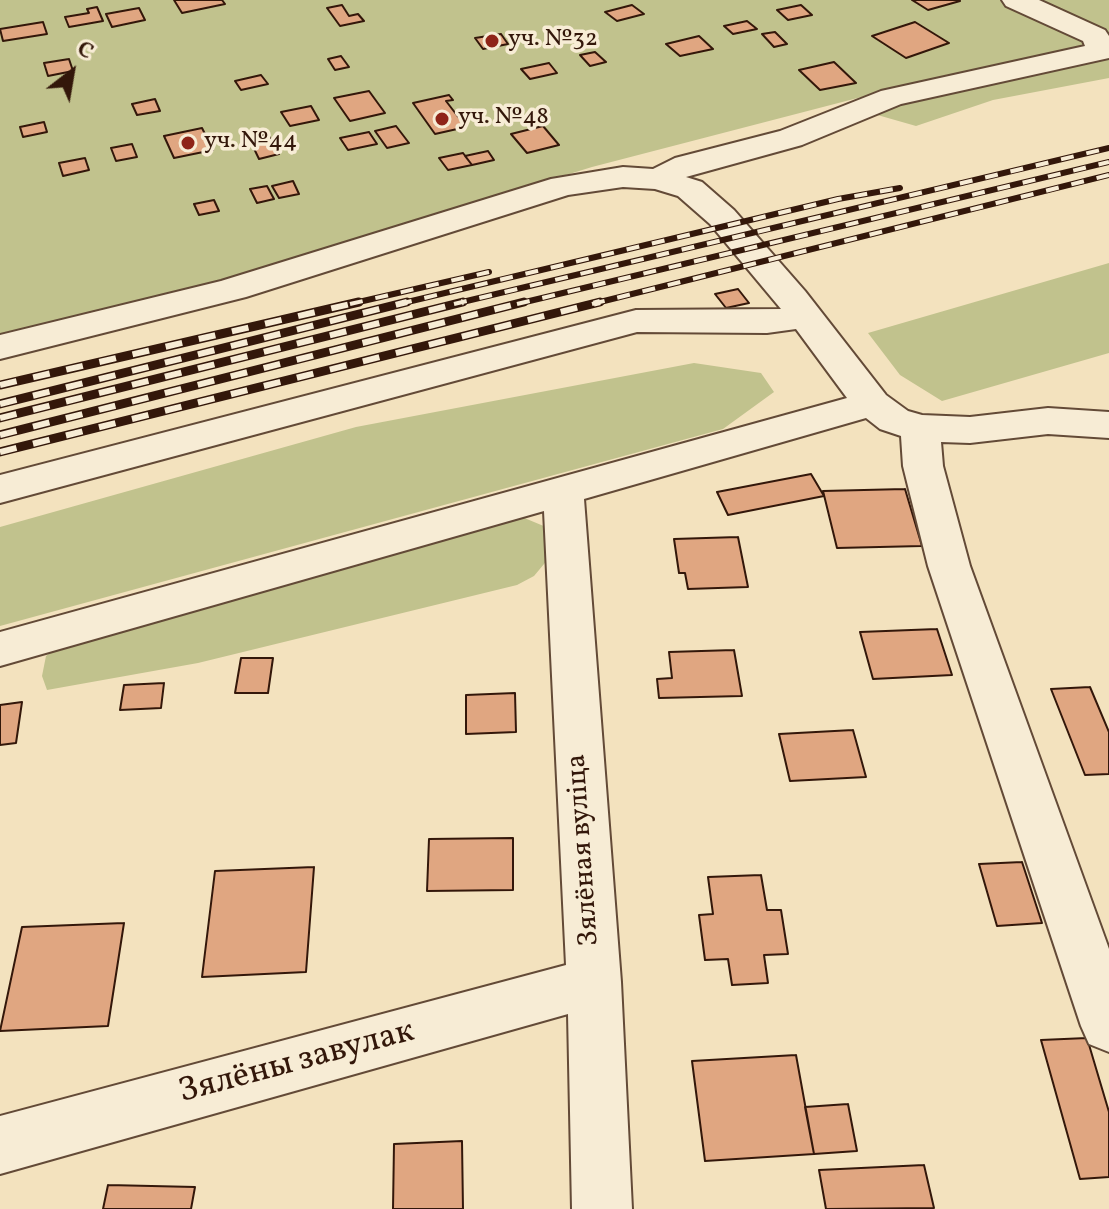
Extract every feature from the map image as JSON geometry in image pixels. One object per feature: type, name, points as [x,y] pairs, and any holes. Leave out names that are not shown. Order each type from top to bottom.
[{"type":"street","points":[[658,179],[686,165],[791,138],[892,97],[1101,51],[1095,36],[1016,0]]},
{"type":"street","points":[[0,347],[233,289],[563,186],[623,177],[658,179],[698,195],[752,249],[872,404],[894,420],[920,428],[970,430],[1048,421],[1109,425]]},
{"type":"street","points":[[0,489],[636,321],[767,322],[804,317]]},
{"type":"street","points":[[0,649],[872,404]]},
{"type":"street","points":[[920,428],[923,466],[949,566],[1109,1026]]},
{"type":"street","name":"Зялёная вуліца","points":[[563,491],[594,982],[602,1209]]},
{"type":"street","name":"Зялёны завулак","points":[[0,1145],[594,982]]},
{"type":"green space","points":[[0,0],[1109,0],[1109,78],[993,100],[916,126],[874,114],[878,95],[950,74],[592,167],[215,283],[0,335]]},
{"type":"green space","points":[[1109,263],[1109,353],[942,401],[900,375],[868,333]]},
{"type":"green space","points":[[694,363],[761,373],[774,392],[723,429],[0,626],[0,527],[356,427]]},
{"type":"green space","points":[[522,517],[546,527],[549,558],[534,576],[517,585],[198,663],[47,690],[42,676],[46,656],[58,647]]},
{"type":"building","points":[[174,0],[222,0],[225,4],[182,13]]},
{"type":"building","points":[[912,0],[958,0],[960,1],[928,10]]},
{"type":"building","points":[[342,5],[349,16],[358,14],[364,21],[340,26],[327,8]]},
{"type":"building","points":[[632,5],[644,14],[617,21],[605,12]]},
{"type":"building","points":[[801,5],[812,15],[788,20],[777,10]]},
{"type":"building","points":[[97,7],[103,21],[69,27],[65,17],[89,13],[87,9]]},
{"type":"building","points":[[139,8],[145,20],[112,27],[106,14]]},
{"type":"building","points":[[747,21],[757,29],[733,34],[724,26]]},
{"type":"building","points":[[43,22],[47,34],[3,41],[0,29]]},
{"type":"building","points":[[915,22],[949,43],[906,58],[872,36]]},
{"type":"building","points":[[775,32],[787,44],[774,47],[762,34]]},
{"type":"building","name":"уч. №32","points":[[501,34],[508,44],[483,49],[475,38]]},
{"type":"building","points":[[699,36],[713,49],[680,56],[666,44]]},
{"type":"building","points":[[595,52],[606,62],[590,66],[580,55]]},
{"type":"building","points":[[341,56],[349,67],[335,70],[328,59]]},
{"type":"building","points":[[69,59],[73,71],[48,76],[44,63]]},
{"type":"building","points":[[834,62],[856,83],[820,90],[799,70]]},
{"type":"building","points":[[549,63],[557,73],[530,79],[521,69]]},
{"type":"building","points":[[261,75],[268,84],[241,90],[235,81]]},
{"type":"building","points":[[369,91],[385,113],[350,121],[334,98]]},
{"type":"building","name":"уч. №48","points":[[449,95],[453,100],[446,101],[466,127],[435,134],[413,103]]},
{"type":"building","points":[[155,99],[160,111],[137,115],[132,104]]},
{"type":"building","points":[[311,106],[319,120],[290,126],[281,112]]},
{"type":"building","points":[[44,122],[47,132],[23,137],[20,127]]},
{"type":"building","points":[[396,126],[409,143],[387,148],[375,131]]},
{"type":"building","points":[[543,126],[559,145],[527,153],[511,134]]},
{"type":"building","name":"уч. №44","points":[[202,128],[213,150],[174,158],[164,136]]},
{"type":"building","points":[[369,132],[377,144],[348,150],[340,138]]},
{"type":"building","points":[[268,134],[279,154],[259,159],[249,138]]},
{"type":"building","points":[[132,144],[137,157],[116,161],[111,148]]},
{"type":"building","points":[[488,151],[494,160],[472,165],[465,156]]},
{"type":"building","points":[[463,153],[472,165],[448,170],[439,158]]},
{"type":"building","points":[[85,158],[89,170],[63,176],[59,163]]},
{"type":"building","points":[[293,181],[299,194],[279,198],[272,186]]},
{"type":"building","points":[[267,186],[274,199],[257,203],[250,189]]},
{"type":"building","points":[[214,200],[219,211],[199,215],[194,204]]},
{"type":"building","points":[[738,289],[749,303],[726,308],[715,294]]},
{"type":"building","points":[[811,474],[824,496],[728,515],[717,492]]},
{"type":"building","points":[[905,489],[922,546],[837,548],[823,491]]},
{"type":"building","points":[[738,537],[748,587],[688,589],[685,573],[679,573],[674,539]]},
{"type":"building","points":[[937,629],[952,675],[873,679],[860,632]]},
{"type":"building","points":[[734,650],[742,696],[659,698],[657,679],[672,678],[669,652]]},
{"type":"building","points":[[241,658],[273,658],[268,693],[235,693]]},
{"type":"building","points":[[164,683],[161,708],[120,710],[124,685]]},
{"type":"building","points":[[1090,687],[1109,732],[1109,774],[1085,775],[1051,689]]},
{"type":"building","points":[[515,693],[516,732],[466,734],[466,695]]},
{"type":"building","points":[[22,702],[16,743],[0,745],[0,705]]},
{"type":"building","points":[[853,730],[866,777],[790,781],[779,734]]},
{"type":"building","points":[[513,838],[513,890],[427,891],[429,839]]},
{"type":"building","points":[[1022,862],[1042,923],[997,926],[979,864]]},
{"type":"building","points":[[314,867],[306,972],[202,977],[215,871]]},
{"type":"building","points":[[761,875],[767,910],[781,910],[788,954],[764,955],[768,983],[732,985],[728,959],[705,960],[699,915],[713,914],[708,877]]},
{"type":"building","points":[[124,923],[108,1026],[0,1031],[22,927]]},
{"type":"building","points":[[1087,1038],[1109,1112],[1109,1177],[1080,1179],[1041,1040]]},
{"type":"building","points":[[796,1055],[814,1154],[705,1161],[692,1061]]},
{"type":"building","points":[[848,1104],[857,1151],[814,1154],[805,1107]]},
{"type":"building","points":[[462,1141],[463,1209],[393,1209],[394,1144]]},
{"type":"building","points":[[924,1165],[934,1208],[826,1209],[819,1170]]},
{"type":"building","points":[[108,1185],[195,1187],[191,1209],[103,1209]]},
{"type":"railway","points":[[454,304],[1109,148]]},
{"type":"railway","points":[[517,304],[1109,162]]},
{"type":"railway","points":[[592,304],[1109,175]]},
{"type":"railway","points":[[399,304],[838,199],[900,188]]},
{"type":"railway","points":[[350,304],[489,272]]},
{"type":"railway","points":[[0,385],[359,302]]},
{"type":"railway","points":[[399,304],[407,302]]},
{"type":"railway","points":[[0,418],[463,302]]},
{"type":"railway","points":[[0,435],[524,302]]},
{"type":"railway","points":[[592,304],[600,302]]},
{"type":"railway","points":[[0,404],[399,304]]},
{"type":"railway","points":[[0,452],[592,304]]},
{"type":"place","name":"уч. №32","points":[[492,41]]},
{"type":"place","name":"уч. №48","points":[[442,119]]},
{"type":"place","name":"уч. №44","points":[[188,143]]}]
